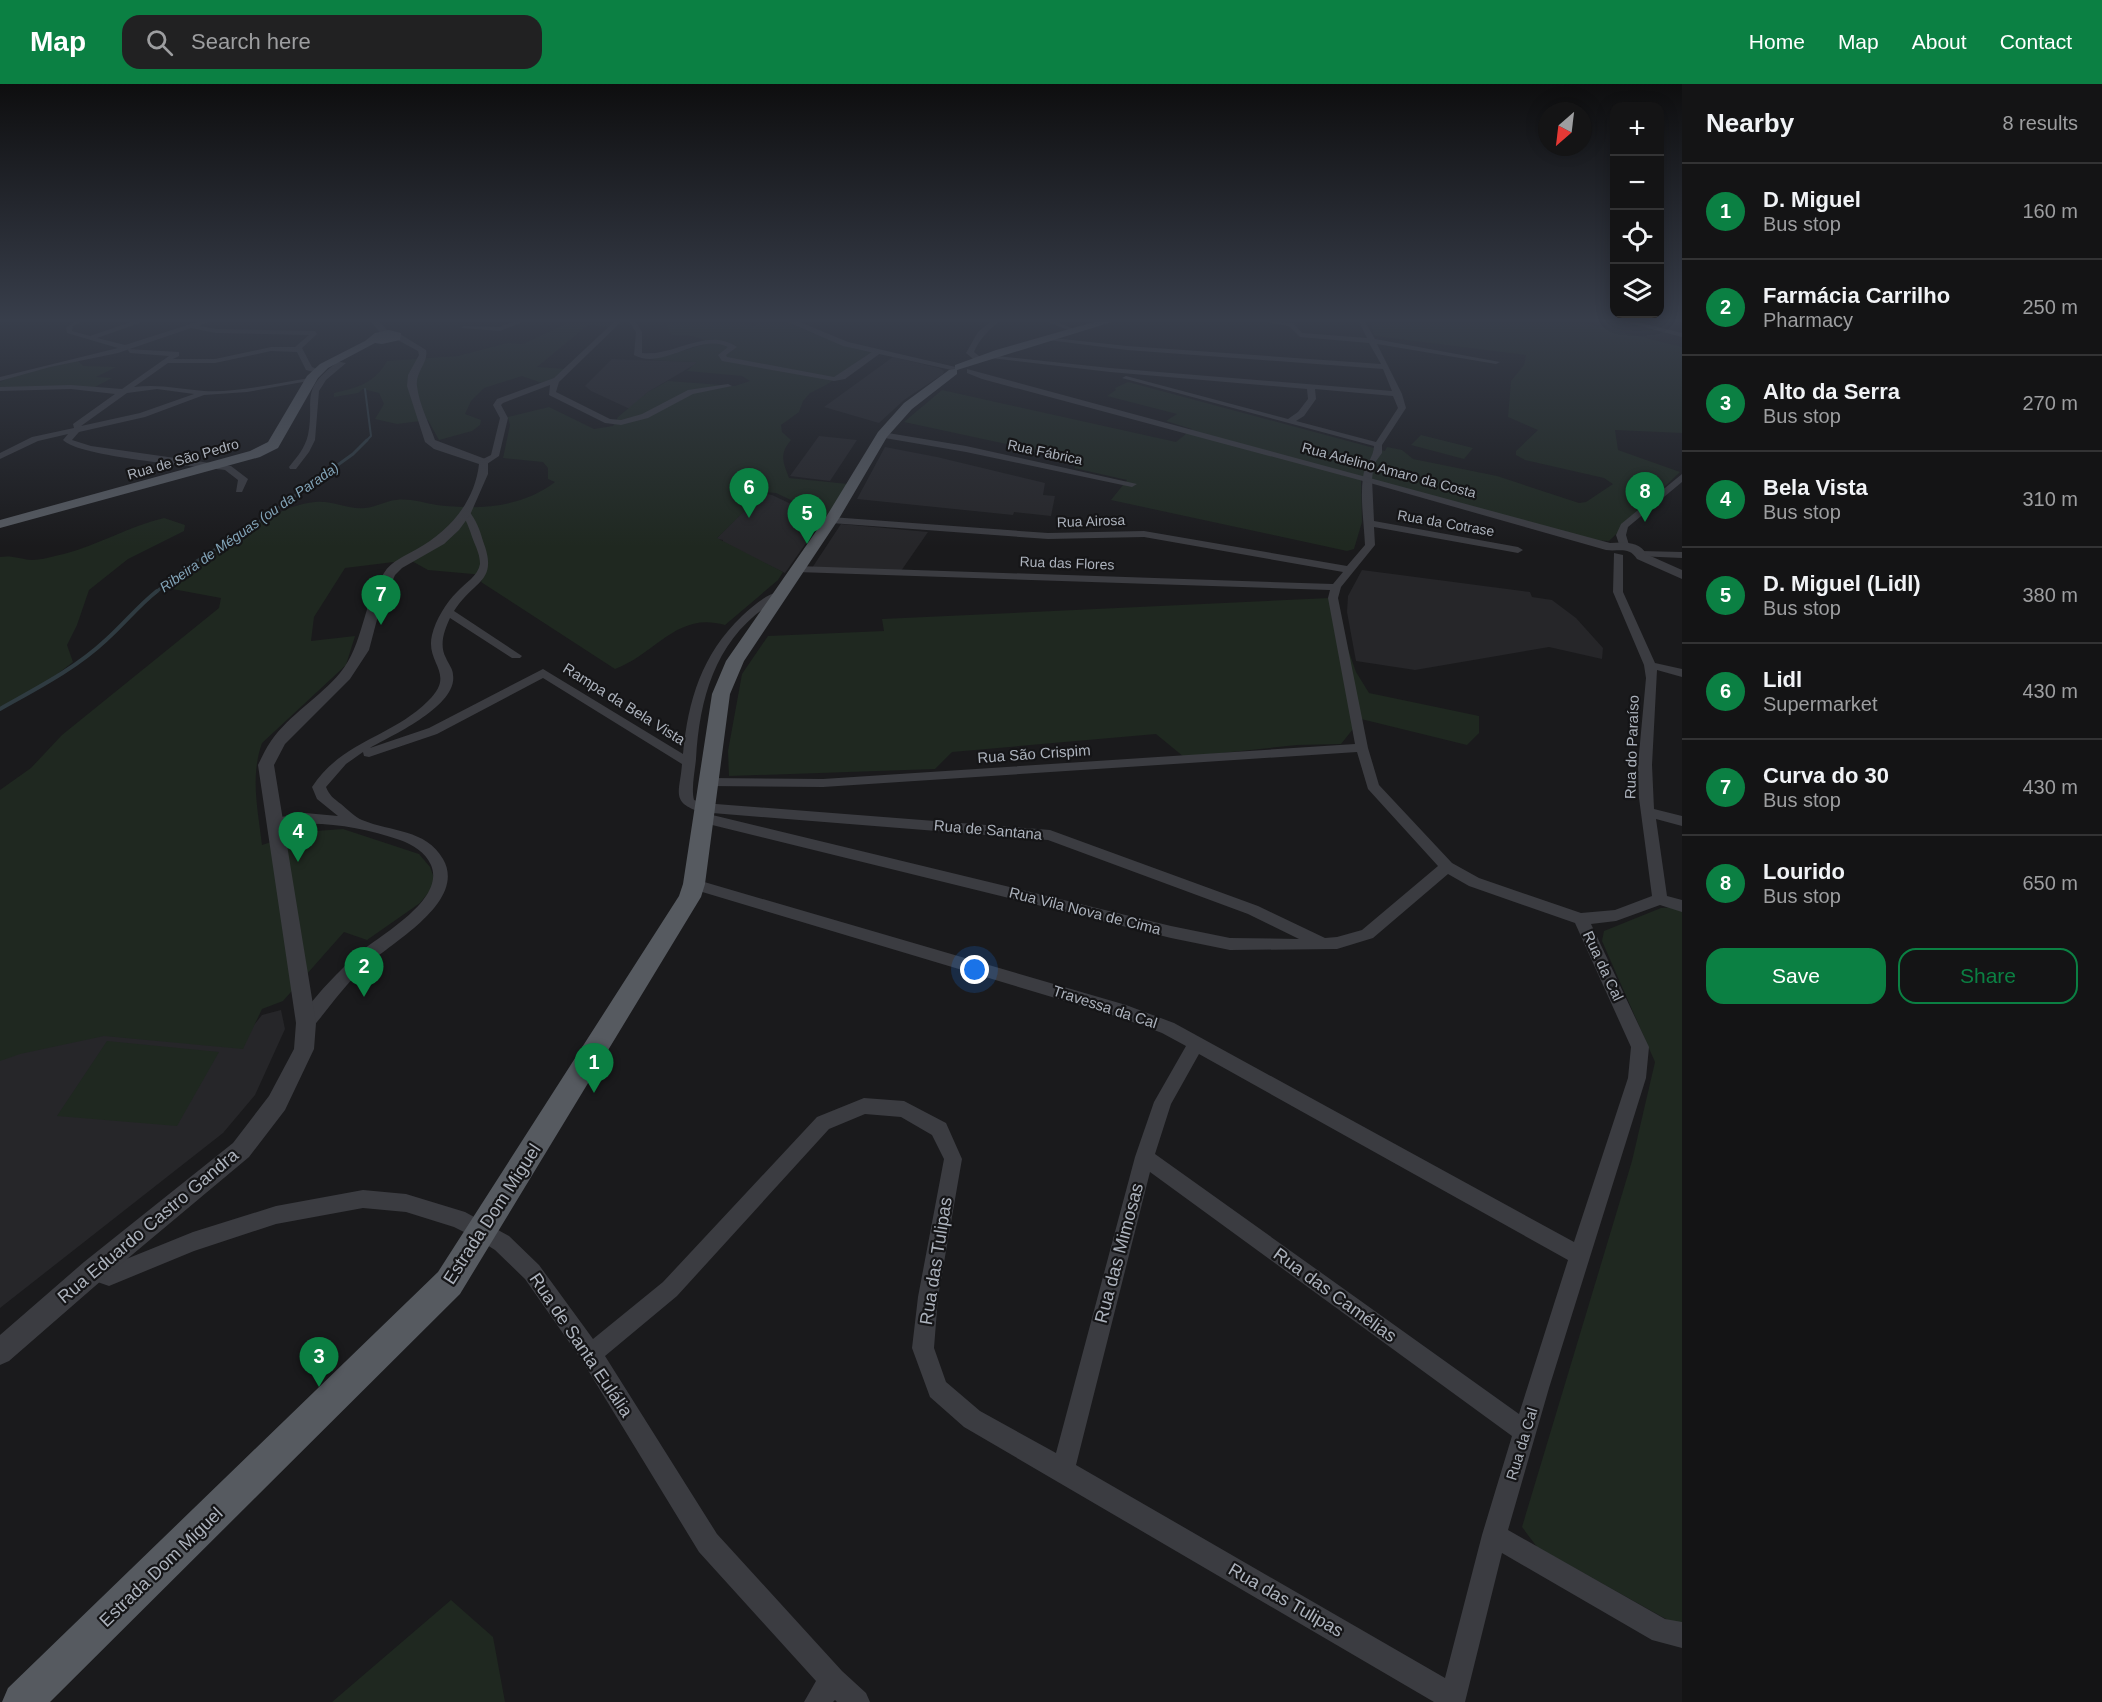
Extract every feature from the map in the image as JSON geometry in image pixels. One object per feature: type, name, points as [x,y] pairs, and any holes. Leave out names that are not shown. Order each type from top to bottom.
[{"type":"main road","name":"Rua de São Pedro","points":[[0,524],[219,466],[255,454],[273,445],[302,396]]},
{"type":"main road","name":"Estrada Dom Miguel","points":[[22,1702],[449,1282],[683,912],[694,884],[721,694],[743,648],[831,520],[882,435],[908,406],[923,396]]},
{"type":"street","points":[[68,435],[116,396]]},
{"type":"street","points":[[0,456],[35,439],[68,435],[78,428],[142,415],[196,396]]},
{"type":"street","points":[[293,467],[306,450],[312,434],[312,406],[315,396]]},
{"type":"street","points":[[415,396],[430,442],[438,447],[484,462],[495,456],[504,418],[497,405],[513,396]]},
{"type":"street","points":[[557,396],[608,421],[621,423],[645,416],[684,396]]},
{"type":"street","name":"Rua Adelino Amaro da Costa","points":[[1055,396],[1367,478],[1617,549],[1633,558],[1641,555]]},
{"type":"street","points":[[1192,396],[1378,445]]},
{"type":"street","points":[[1289,422],[1300,414],[1312,399],[1312,396]]},
{"type":"street","points":[[1336,587],[1370,545],[1367,478],[1378,445],[1402,408],[1398,396]]},
{"type":"street","points":[[68,435],[72,444],[91,449],[219,466],[240,474],[243,479],[239,489]]},
{"type":"street","name":"Rua Fábrica","points":[[882,435],[966,449],[1132,484]]},
{"type":"street","name":"Rua Eduardo Castro Gandra","points":[[0,1352],[93,1271],[241,1150],[277,1103],[304,1049],[306,1023],[266,765],[278,742],[345,676],[362,650],[372,612],[389,574],[398,565],[440,541],[455,528],[466,513],[483,474],[484,462]]},
{"type":"street","name":"Rua do Paraíso","points":[[1660,899],[1647,812],[1645,765],[1652,678],[1650,665],[1618,592],[1617,549],[1624,526],[1682,477]]},
{"type":"street","points":[[358,825],[322,796],[319,787],[325,776],[340,763],[410,721],[432,704],[448,685],[449,675],[435,648],[447,612],[484,569],[485,560],[472,521],[466,513]]},
{"type":"street","name":"Rua Airosa","points":[[831,520],[1048,536],[1144,534],[1350,570]]},
{"type":"street","name":"Rua da Cotrase","points":[[1369,524],[1518,550]]},
{"type":"street","points":[[455,528],[471,531],[477,536]]},
{"type":"street","points":[[1641,555],[1682,555]]},
{"type":"street","points":[[1641,555],[1682,575]]},
{"type":"street","name":"Rua das Flores","points":[[797,569],[1336,587]]},
{"type":"street","name":"Rua da Cal","points":[[1336,587],[1333,598],[1362,748],[1373,786],[1448,867],[1474,882],[1581,919],[1640,1047],[1637,1078],[1494,1535],[1453,1700]]},
{"type":"street","name":"Estrada Dom Miguel","points":[[706,804],[688,803],[686,796],[692,714],[702,678],[721,643],[757,607],[780,594]]},
{"type":"street","points":[[447,612],[516,656]]},
{"type":"street","points":[[1650,665],[1682,673]]},
{"type":"street","name":"Rampa da Bela Vista","points":[[340,763],[433,731],[543,673],[688,763]]},
{"type":"street","name":"Rua São Crispim","points":[[706,804],[823,783],[1362,748]]},
{"type":"street","name":"Rua Vila Nova de Cima","points":[[706,804],[1172,932],[1230,944],[1337,943],[1367,934],[1448,867]]},
{"type":"street","name":"Rua de Santana","points":[[706,804],[1050,835],[1253,910],[1322,944]]},
{"type":"street","points":[[1647,812],[1682,822]]},
{"type":"street","points":[[274,822],[310,818],[358,825],[412,838],[432,853],[442,867],[442,882],[434,898],[413,919],[364,958],[306,1023]]},
{"type":"street","name":"Travessa da Cal","points":[[694,884],[1126,1012],[1168,1028],[1580,1256]]},
{"type":"street","points":[[1581,919],[1616,915],[1660,899],[1682,906]]},
{"type":"street","name":"Rua das Mimosas","points":[[1063,1470],[1144,1157],[1162,1102],[1196,1044]]},
{"type":"street","name":"Rua das Tulipas","points":[[591,1354],[670,1288],[823,1123],[864,1106],[904,1109],[939,1129],[953,1159],[927,1298],[923,1348],[938,1389],[972,1419],[1063,1470],[1453,1700]]},
{"type":"street","name":"Rua das Camélias","points":[[1144,1157],[1525,1432]]},
{"type":"street","name":"Rua de Santa Eulália","points":[[93,1271],[110,1276],[194,1242],[276,1215],[363,1199],[406,1203],[458,1219],[483,1231],[502,1243],[532,1272],[591,1354],[708,1543],[832,1680],[856,1702]]},
{"type":"street","points":[[1494,1535],[1661,1631],[1682,1635]]},
{"type":"street","points":[[817,1702],[832,1680]]},
{"type":"shaded area","points":[[380,396],[476,396],[465,414],[481,420],[480,425],[472,431],[439,440],[428,420],[397,424],[375,419],[384,404]]},
{"type":"shaded area","points":[[601,396],[644,396],[630,409]]},
{"type":"shaded area","points":[[644,396],[808,396],[799,412],[781,425],[782,432],[791,440],[783,458],[789,478],[848,484],[827,517],[776,493],[764,492],[717,538],[783,572],[778,580],[725,625],[708,622],[680,629],[630,662],[615,669],[481,582],[484,575],[428,570],[410,560],[345,568],[314,617],[311,641],[355,636],[346,665],[262,743],[258,756],[257,806],[262,845],[302,832],[343,829],[419,854],[430,867],[436,883],[420,903],[367,940],[344,932],[283,1001],[262,1009],[243,1049],[104,1036],[20,1054],[0,1061],[0,790],[31,768],[62,735],[219,608],[221,598],[167,588],[198,562],[237,535],[257,523],[297,506],[321,502],[365,508],[392,501],[411,500],[452,507],[483,507],[514,502],[528,497],[555,482],[548,479],[548,468],[543,462],[503,458],[510,425],[508,417],[549,407],[594,429],[613,426],[618,417]]},
{"type":"shaded area","points":[[840,396],[911,396],[879,423],[824,407]]},
{"type":"shaded area","points":[[935,396],[967,396],[1176,442],[1192,429],[1166,421],[1177,414],[1107,396],[1178,396],[1385,451],[1387,447],[1402,450],[1413,459],[1497,476],[1579,503],[1586,502],[1613,484],[1604,478],[1525,460],[1516,455],[1516,451],[1538,430],[1508,417],[1510,396],[1682,396],[1682,433],[1615,430],[1618,450],[1680,472],[1609,541],[1592,540],[1361,480],[1362,522],[1354,549],[1347,551],[1111,500],[1127,480],[1074,468],[1081,460],[904,422]]},
{"type":"shaded area","points":[[1421,435],[1473,448],[1464,459],[1411,445]]},
{"type":"shaded area","points":[[819,436],[857,440],[830,481],[790,476]]},
{"type":"shaded area","points":[[885,447],[1045,483],[1043,495],[1055,496],[1051,516],[1014,512],[1013,515],[857,499]]},
{"type":"shaded area","points":[[761,493],[772,495],[823,519],[785,573],[722,543],[723,540],[716,539]]},
{"type":"shaded area","points":[[164,518],[185,525],[184,531],[128,559],[89,590],[77,625],[67,645],[73,662],[51,679],[0,708],[0,557],[44,559],[89,546]]},
{"type":"shaded area","points":[[841,524],[928,532],[901,571],[812,568]]},
{"type":"shaded area","points":[[1362,570],[1530,592],[1532,597],[1552,600],[1576,618],[1603,648],[1602,659],[1549,647],[1415,670],[1356,661],[1347,612],[1348,596]]},
{"type":"shaded area","points":[[1330,598],[1356,672],[1369,693],[1479,716],[1479,733],[1467,745],[1357,718],[1353,729],[1341,744],[1297,745],[1184,757],[1156,734],[952,752],[935,769],[729,776],[728,751],[742,674],[768,636],[884,631],[882,619]]},
{"type":"shaded area","points":[[1661,908],[1682,908],[1682,1628],[1537,1547],[1522,1527],[1632,1161],[1655,1062],[1602,941],[1604,931]]},
{"type":"shaded area","points":[[281,1010],[285,1029],[255,1095],[223,1133],[0,1308],[0,1044],[72,1030],[241,1041],[262,1015]]},
{"type":"shaded area","points":[[107,1041],[219,1052],[177,1126],[57,1116]]},
{"type":"shaded area","points":[[451,1600],[493,1637],[505,1702],[332,1702]]},
{"type":"waterway","name":"Ribeira de Méguas (ou da Parada)","points":[[155,593],[181,571],[257,523],[353,454],[371,436],[366,396]]},
{"type":"waterway","name":"Ribeira de Méguas (ou da Parada)","points":[[0,709],[82,660],[157,591]]},
{"type":"place","name":"Lidl","points":[[749,518]]},
{"type":"place","name":"Lourido","points":[[1645,522]]},
{"type":"place","name":"D. Miguel (Lidl)","points":[[807,544]]},
{"type":"place","name":"Curva do 30","points":[[381,625]]},
{"type":"place","name":"Bela Vista","points":[[298,862]]},
{"type":"place","name":"Farmácia Carrilho","points":[[364,997]]},
{"type":"place","name":"D. Miguel","points":[[594,1093]]},
{"type":"place","name":"Alto da Serra","points":[[319,1387]]}]
